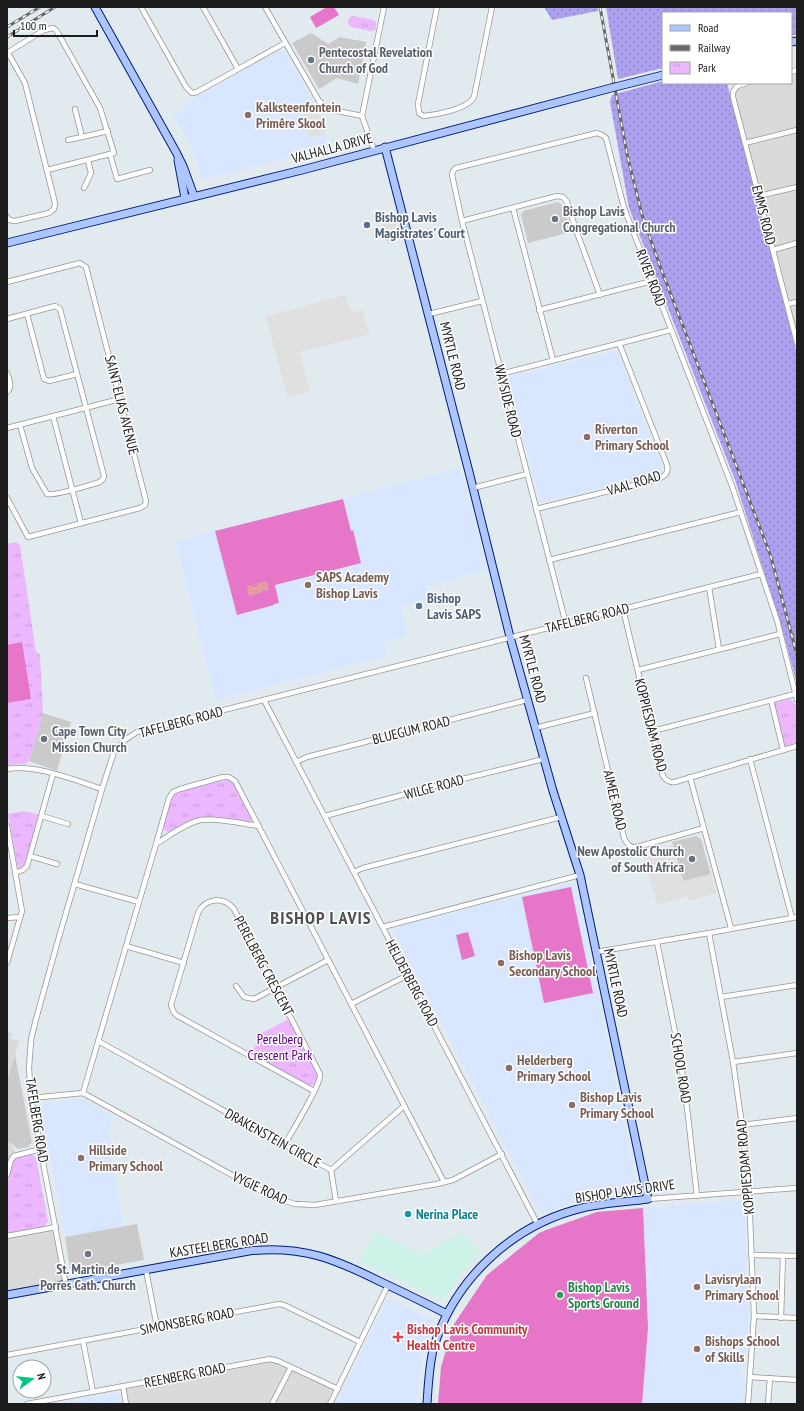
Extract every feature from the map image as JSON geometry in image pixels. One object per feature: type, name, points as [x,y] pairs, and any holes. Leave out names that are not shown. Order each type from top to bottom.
[{"type":"street","points":[[95,7],[176,152],[194,196]]},
{"type":"street","points":[[141,7],[190,92],[197,92],[285,43]]},
{"type":"street","points":[[203,7],[238,69]]},
{"type":"street","points":[[265,7],[323,106],[328,109],[362,116]]},
{"type":"street","points":[[374,150],[362,116],[384,7]]},
{"type":"street","points":[[437,7],[418,104],[419,113],[423,116],[465,106],[472,100],[492,7]]},
{"type":"street","points":[[7,217],[9,220],[15,221],[50,213],[54,209],[55,203],[25,83],[7,53],[44,30],[53,28],[56,30],[100,108],[114,153],[47,170]]},
{"type":"street","name":"VALHALLA DRIVE","points":[[7,243],[302,170],[662,75]]},
{"type":"street","name":"EMMS ROAD","points":[[742,84],[738,85],[735,88],[733,97],[797,343]]},
{"type":"street","points":[[75,109],[82,136]]},
{"type":"street","points":[[745,143],[797,130]]},
{"type":"street","points":[[68,140],[108,131]]},
{"type":"street","name":"RIVER ROAD","points":[[452,178],[453,171],[456,168],[594,133],[602,135],[607,141],[624,208],[730,480],[741,512],[780,634],[797,700]]},
{"type":"street","name":"MYRTLE ROAD","points":[[385,147],[429,314],[510,637],[561,817],[580,875],[648,1199]]},
{"type":"street","points":[[176,152],[185,198]]},
{"type":"street","points":[[110,154],[117,178],[150,170]]},
{"type":"street","points":[[84,188],[91,173],[88,160]]},
{"type":"street","name":"WAYSIDE ROAD","points":[[452,178],[482,301],[566,624]]},
{"type":"street","points":[[759,196],[797,187]]},
{"type":"street","points":[[462,221],[557,196],[566,199],[600,295]]},
{"type":"street","points":[[513,208],[553,360]]},
{"type":"street","points":[[773,250],[797,243]]},
{"type":"street","name":"SAINT ELIAS AVENUE","points":[[7,282],[80,264],[84,265],[87,269],[146,503],[140,508],[28,537],[7,498]]},
{"type":"street","points":[[539,310],[652,281]]},
{"type":"street","points":[[429,314],[482,301]]},
{"type":"street","points":[[787,304],[797,302]]},
{"type":"street","points":[[7,319],[53,307],[58,307],[61,311],[104,478],[100,482],[72,490],[51,495],[46,492],[32,468],[20,425]]},
{"type":"street","points":[[27,314],[44,380],[48,381],[77,374]]},
{"type":"street","points":[[501,374],[672,330]]},
{"type":"street","name":"VAAL ROAD","points":[[536,509],[658,479],[665,476],[667,473],[667,465],[619,343]]},
{"type":"street","points":[[7,373],[10,387],[7,392]]},
{"type":"street","points":[[7,428],[120,399]]},
{"type":"street","points":[[53,416],[81,523]]},
{"type":"street","points":[[473,488],[527,474]]},
{"type":"street","points":[[549,560],[741,512]]},
{"type":"street","name":"TAFELBERG ROAD","points":[[66,1285],[31,1098],[29,1068],[32,1033],[102,789],[114,752],[118,746],[130,736],[138,732],[761,574]]},
{"type":"street","points":[[709,587],[719,649]]},
{"type":"street","name":"KOPPIESDAM ROAD","points":[[623,609],[664,778],[673,782],[690,777],[731,928]]},
{"type":"street","points":[[638,670],[780,634]]},
{"type":"street","name":"AIMEE ROAD","points":[[586,678],[624,838],[627,843],[630,846],[637,847],[704,828]]},
{"type":"street","points":[[653,731],[795,694]]},
{"type":"street","name":"HELDERBERG ROAD","points":[[264,700],[538,1225]]},
{"type":"street","name":"BLUEGUM ROAD","points":[[296,762],[308,757],[527,700]]},
{"type":"street","points":[[771,700],[783,750]]},
{"type":"street","points":[[535,728],[595,713]]},
{"type":"street","points":[[690,777],[797,746]]},
{"type":"street","name":"WILGE ROAD","points":[[325,816],[450,782],[544,759]]},
{"type":"street","points":[[596,952],[795,917],[750,760]]},
{"type":"street","points":[[7,769],[24,768],[53,774],[102,789]]},
{"type":"street","points":[[15,873],[25,870],[53,774]]},
{"type":"street","points":[[31,1098],[83,1093],[169,798],[173,792],[180,789],[223,777],[229,778],[235,782],[259,826],[444,1182]]},
{"type":"street","points":[[42,816],[68,824]]},
{"type":"street","points":[[354,872],[363,868],[561,817]]},
{"type":"street","points":[[156,844],[191,823],[202,820],[212,819],[259,826]]},
{"type":"street","points":[[7,826],[21,907],[20,917],[7,963]]},
{"type":"street","points":[[30,856],[57,864]]},
{"type":"street","points":[[383,927],[580,875]]},
{"type":"street","points":[[75,884],[139,902]]},
{"type":"street","name":"PERELBERG CRESCENT","points":[[216,900],[224,901],[234,909],[320,1074],[320,1081],[314,1091],[174,1014],[171,1005],[184,963],[200,910],[208,902],[216,900]]},
{"type":"street","points":[[7,918],[20,917]]},
{"type":"street","name":"KOPPIESDAM ROAD","points":[[709,933],[733,1062],[742,1125],[749,1192],[754,1316],[748,1404]]},
{"type":"street","name":"SCHOOL ROAD","points":[[657,942],[681,1062],[697,1196]]},
{"type":"street","points":[[126,946],[184,963]]},
{"type":"street","points":[[236,986],[244,997],[251,999],[328,960]]},
{"type":"street","points":[[352,1004],[408,975]]},
{"type":"street","points":[[721,997],[797,985]]},
{"type":"street","name":"DRAKENSTEIN CIRCLE","points":[[98,1041],[331,1170],[404,1106]]},
{"type":"street","points":[[733,1062],[797,1053]]},
{"type":"street","points":[[285,1144],[314,1091]]},
{"type":"street","name":"VYGIE ROAD","points":[[83,1093],[272,1197],[294,1204],[315,1205],[444,1182],[460,1177],[502,1154]]},
{"type":"street","points":[[742,1125],[797,1118]]},
{"type":"street","points":[[7,1175],[11,1160],[14,1156],[41,1149]]},
{"type":"street","points":[[331,1170],[336,1201]]},
{"type":"street","name":"BISHOP LAVIS DRIVE","points":[[427,1404],[430,1366],[434,1350],[447,1314],[460,1292],[476,1271],[509,1242],[538,1225],[582,1208],[648,1199],[797,1188]]},
{"type":"street","points":[[7,1236],[56,1227]]},
{"type":"street","name":"KASTEELBERG ROAD","points":[[7,1294],[66,1285],[249,1251],[280,1249],[309,1254],[335,1261],[447,1314]]},
{"type":"street","points":[[751,1255],[797,1256]]},
{"type":"street","points":[[781,1318],[783,1256]]},
{"type":"street","points":[[146,1270],[157,1327]]},
{"type":"street","points":[[330,1404],[388,1285]]},
{"type":"street","name":"SIMONSBERG ROAD","points":[[7,1355],[280,1304],[360,1342]]},
{"type":"street","points":[[754,1316],[797,1318]]},
{"type":"street","points":[[83,1341],[93,1392]]},
{"type":"street","name":"REENBERG ROAD","points":[[31,1404],[268,1359],[275,1360],[338,1389]]},
{"type":"street","points":[[272,1404],[291,1367]]},
{"type":"street","points":[[750,1377],[797,1380]]},
{"type":"street","points":[[768,1404],[770,1378]]},
{"type":"street","points":[[123,1386],[126,1404]]},
{"type":"shaded area","points":[[327,7],[334,7],[339,15],[316,28],[310,17]]},
{"type":"shaded area","points":[[544,7],[598,7],[598,11],[552,20]]},
{"type":"shaded area","points":[[606,7],[797,7],[797,34],[792,36],[792,12],[662,12],[662,68],[618,79]]},
{"type":"shaded area","points":[[311,33],[328,44],[340,37],[366,42],[358,84],[337,78],[319,89],[292,43]]},
{"type":"shaded area","name":"Kalksteenfontein Primêre Skool","points":[[280,50],[285,51],[320,114],[328,148],[201,180],[194,151],[174,116],[192,99]]},
{"type":"shaded area","points":[[797,70],[797,345],[733,92],[744,84],[792,84],[792,71]]},
{"type":"shaded area","points":[[662,81],[662,84],[727,84],[797,354],[797,684],[783,632],[735,480],[629,208],[610,102],[612,95]]},
{"type":"shaded area","points":[[316,107],[320,114],[325,134],[309,138],[303,113]]},
{"type":"shaded area","points":[[558,202],[564,206],[571,232],[528,243],[521,215],[523,211]]},
{"type":"shaded area","points":[[394,215],[400,240],[387,244],[380,218]]},
{"type":"shaded area","points":[[346,295],[351,313],[362,310],[369,334],[300,352],[310,391],[287,397],[266,316]]},
{"type":"shaded area","name":"Riverton Primary School","points":[[613,351],[618,353],[662,467],[660,473],[544,502],[539,499],[509,381],[512,376]]},
{"type":"shaded area","name":"SAPS Academy Bishop Lavis","points":[[460,468],[460,476],[463,477],[487,570],[426,586],[430,599],[401,607],[408,636],[384,642],[387,656],[216,700],[175,541]]},
{"type":"shaded area","points":[[343,499],[351,531],[353,530],[361,563],[275,585],[279,603],[237,615],[215,531]]},
{"type":"shaded area","points":[[22,642],[31,699],[7,703],[7,645]]},
{"type":"shaded area","points":[[43,713],[71,722],[57,771],[29,761]]},
{"type":"shaded area","points":[[696,836],[701,839],[716,893],[689,900],[672,842]]},
{"type":"shaded area","points":[[673,845],[683,881],[711,874],[716,893],[689,900],[687,896],[657,905],[643,853]]},
{"type":"shaded area","points":[[575,883],[637,1187],[634,1193],[610,1195],[607,1191],[601,1192],[600,1197],[579,1201],[545,1213],[539,1210],[395,933],[401,926]]},
{"type":"shaded area","points":[[571,887],[593,993],[544,1003],[522,897]]},
{"type":"shaded area","points":[[468,932],[475,956],[462,960],[456,935]]},
{"type":"shaded area","points":[[7,1032],[12,1033],[11,1039],[19,1041],[7,1082]]},
{"type":"shaded area","points":[[15,1055],[32,1142],[28,1147],[18,1149],[11,1143],[7,1142],[7,1082]]},
{"type":"shaded area","name":"Hillside Primary School","points":[[81,1099],[114,1117],[107,1131],[124,1226],[65,1237],[41,1108],[44,1103]]},
{"type":"shaded area","points":[[7,1142],[11,1143],[16,1154],[7,1174]]},
{"type":"shaded area","points":[[740,1200],[744,1205],[749,1320],[745,1370],[743,1370],[742,1374],[745,1378],[743,1404],[642,1404],[648,1328],[643,1208]]},
{"type":"shaded area","name":"Bishop Lavis Sports Ground","points":[[643,1208],[648,1328],[642,1404],[438,1404],[441,1367],[454,1324],[487,1275],[539,1233],[597,1212]]},
{"type":"shaded area","points":[[137,1224],[144,1260],[75,1272],[70,1268],[65,1237]]},
{"type":"shaded area","points":[[55,1228],[65,1284],[7,1294],[7,1236]]},
{"type":"shaded area","points":[[374,1232],[417,1252],[421,1256],[461,1233],[480,1251],[465,1268],[445,1297],[439,1299],[360,1261]]},
{"type":"shaded area","name":"Bishop Lavis Community Health Centre","points":[[391,1299],[434,1320],[422,1354],[419,1371],[417,1404],[336,1404],[386,1301]]},
{"type":"shaded area","points":[[268,1359],[338,1389],[330,1404],[126,1404],[123,1386]]},
{"type":"shaded area","points":[[119,1392],[121,1404],[56,1404]]},
{"type":"green space","points":[[353,16],[373,20],[376,22],[376,29],[371,31],[351,27],[348,21],[350,17]]},
{"type":"green space","points":[[16,542],[20,545],[36,652],[40,654],[43,713],[29,761],[25,764],[7,765],[7,544]]},
{"type":"green space","points":[[790,699],[796,706],[797,712],[797,743],[786,746],[784,744],[774,703]]},
{"type":"green space","points":[[225,780],[231,781],[234,784],[252,817],[251,822],[204,817],[190,821],[170,832],[165,831],[163,827],[169,806],[173,797],[177,793]]},
{"type":"green space","points":[[24,811],[40,815],[24,867],[19,869],[8,814]]},
{"type":"green space","name":"Perelberg Crescent Park","points":[[289,1019],[318,1075],[316,1083],[313,1085],[307,1085],[251,1054],[262,1033]]},
{"type":"green space","points":[[32,1154],[36,1158],[48,1221],[44,1227],[7,1234],[7,1185],[14,1160],[18,1157]]},
{"type":"water","points":[[267,581],[269,590],[249,596],[247,586]]},
{"type":"railway","points":[[7,27],[40,7]]},
{"type":"railway","points":[[7,37],[55,7]]},
{"type":"railway","points":[[600,7],[627,154],[642,215],[771,557],[797,655]]},
{"type":"place","name":"Pentecostal Revelation Church of God","points":[[311,60]]},
{"type":"place","name":"Kalksteenfontein Primêre Skool","points":[[248,115]]},
{"type":"place","name":"Bishop Lavis Congregational Church","points":[[555,219]]},
{"type":"place","name":"Bishop Lavis Magistrates' Court","points":[[367,225]]},
{"type":"place","name":"Riverton Primary School","points":[[587,437]]},
{"type":"place","name":"SAPS Academy Bishop Lavis","points":[[308,585]]},
{"type":"place","name":"Bishop Lavis SAPS","points":[[419,606]]},
{"type":"place","name":"Cape Town City Mission Church","points":[[44,739]]},
{"type":"place","name":"New Apostolic Church of South Africa","points":[[692,859]]},
{"type":"place","name":"Bishop Lavis Secondary School","points":[[501,963]]},
{"type":"place","name":"Helderberg Primary School","points":[[509,1068]]},
{"type":"place","name":"Bishop Lavis Primary School","points":[[572,1105]]},
{"type":"place","name":"Hillside Primary School","points":[[81,1158]]},
{"type":"place","name":"Nerina Place","points":[[408,1214]]},
{"type":"place","name":"St. Martin de Porres Cath. Church","points":[[88,1254]]},
{"type":"place","name":"Lavisrylaan Primary School","points":[[697,1287]]},
{"type":"place","name":"Bishop Lavis Sports Ground","points":[[560,1295]]},
{"type":"place","name":"Bishop Lavis Community Health Centre","points":[[398,1337]]},
{"type":"place","name":"Bishops School of Skills","points":[[697,1349]]},
{"type":"district","name":"BISHOP LAVIS","points":[[321,917]]}]
